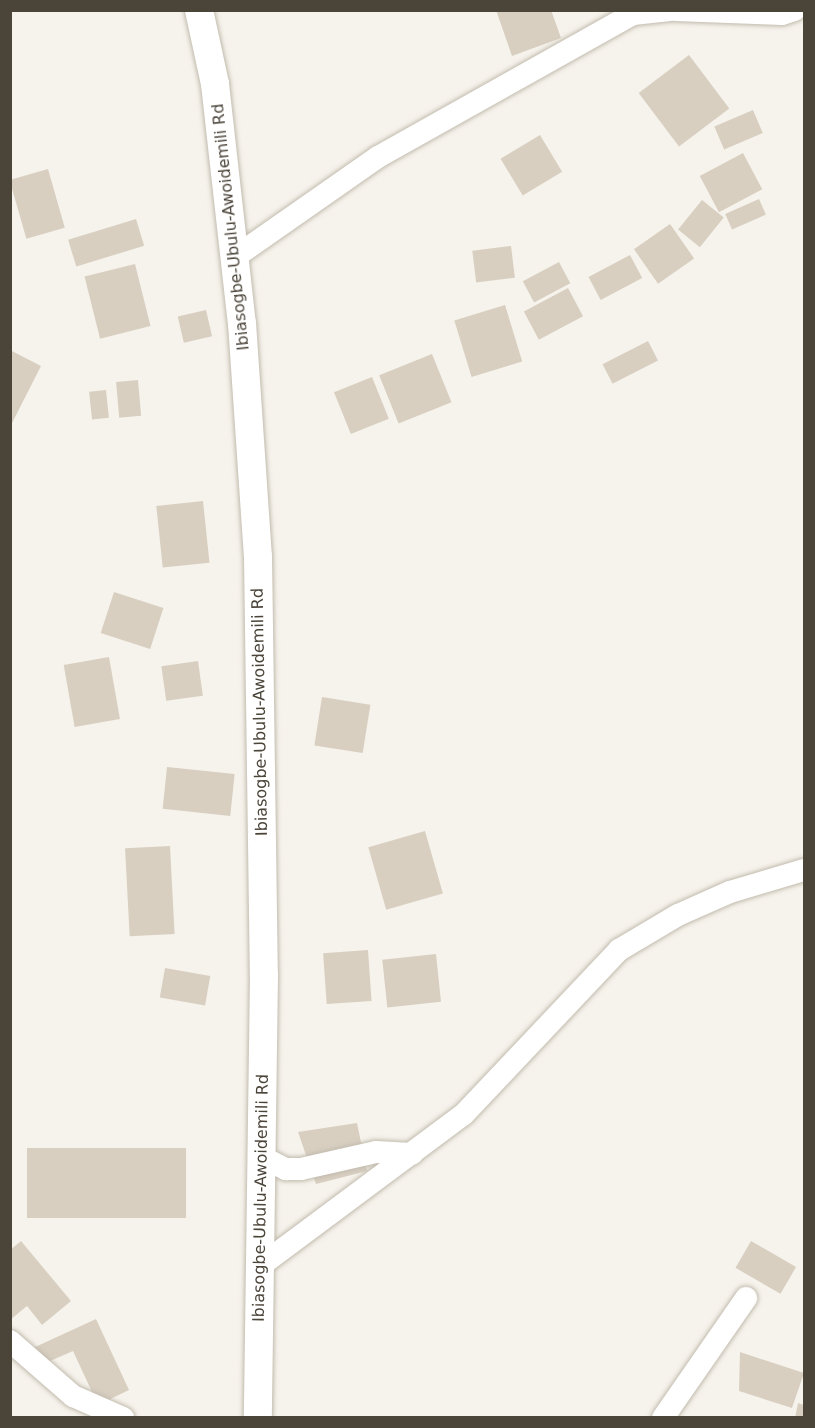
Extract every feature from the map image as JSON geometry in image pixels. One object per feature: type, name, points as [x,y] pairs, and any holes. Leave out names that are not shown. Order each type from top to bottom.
[{"type":"street","name":"Ibiasogbe-Ubulu-Awoidemili Rd","points":[[199,10],[215,84],[235,257],[258,556],[264,975],[258,1418]]},
{"type":"street","points":[[235,257],[378,157],[633,14],[670,10]]},
{"type":"street","points":[[676,10],[782,14],[794,10]]},
{"type":"street","points":[[260,1266],[464,1114],[619,950],[678,915],[730,892],[804,870]]},
{"type":"street","points":[[262,1156],[293,1169],[376,1152],[412,1154]]},
{"type":"street","points":[[663,1418],[746,1298]]},
{"type":"street","points":[[10,1341],[73,1395],[123,1418]]},
{"type":"building","points":[[496,10],[551,10],[561,38],[512,56]]},
{"type":"building","points":[[689,55],[729,109],[679,146],[639,93]]},
{"type":"building","points":[[753,110],[763,133],[724,149],[714,126]]},
{"type":"building","points":[[540,135],[562,172],[523,196],[501,159]]},
{"type":"building","points":[[743,153],[762,189],[719,212],[700,176]]},
{"type":"building","points":[[48,169],[65,228],[26,239],[10,180]]},
{"type":"building","points":[[759,199],[766,215],[732,230],[725,214]]},
{"type":"building","points":[[702,200],[724,218],[700,247],[678,230]]},
{"type":"building","points":[[136,219],[144,246],[76,267],[68,240]]},
{"type":"building","points":[[670,224],[694,258],[658,284],[634,249]]},
{"type":"building","points":[[511,246],[515,278],[476,283],[472,251]]},
{"type":"building","points":[[630,255],[642,278],[601,300],[589,277]]},
{"type":"building","points":[[559,262],[570,283],[534,302],[523,281]]},
{"type":"building","points":[[135,264],[150,326],[100,339],[85,277]]},
{"type":"building","points":[[568,288],[583,316],[539,340],[524,311]]},
{"type":"building","points":[[505,305],[522,361],[472,377],[454,320]]},
{"type":"building","points":[[206,310],[212,336],[184,343],[178,317]]},
{"type":"building","points":[[648,341],[658,361],[613,384],[603,364]]},
{"type":"building","points":[[10,350],[41,366],[10,427]]},
{"type":"building","points":[[432,354],[451,402],[399,424],[379,375]]},
{"type":"building","points":[[372,377],[389,419],[351,434],[334,392]]},
{"type":"building","points":[[138,380],[141,416],[119,418],[116,382]]},
{"type":"building","points":[[106,390],[109,418],[92,420],[89,392]]},
{"type":"building","points":[[203,501],[209,563],[163,568],[156,506]]},
{"type":"building","points":[[114,592],[163,608],[150,649],[101,633]]},
{"type":"building","points":[[109,657],[120,719],[75,727],[64,665]]},
{"type":"building","points":[[198,661],[203,696],[166,701],[161,666]]},
{"type":"building","points":[[322,697],[370,705],[363,753],[314,745]]},
{"type":"building","points":[[167,767],[235,774],[230,816],[163,809]]},
{"type":"building","points":[[425,831],[443,893],[386,910],[368,847]]},
{"type":"building","points":[[170,846],[175,934],[130,936],[125,848]]},
{"type":"building","points":[[368,950],[372,1001],[327,1004],[323,953]]},
{"type":"building","points":[[436,954],[441,1002],[387,1007],[382,960]]},
{"type":"building","points":[[165,968],[210,976],[205,1006],[160,998]]},
{"type":"building","points":[[357,1123],[367,1171],[316,1184],[298,1132]]},
{"type":"building","points":[[27,1148],[186,1148],[186,1218],[27,1218]]},
{"type":"building","points":[[21,1241],[71,1301],[42,1325],[27,1306],[10,1320],[10,1250]]},
{"type":"building","points":[[751,1241],[796,1267],[781,1294],[736,1268]]},
{"type":"building","points":[[96,1319],[129,1390],[98,1405],[73,1351],[41,1365],[33,1348]]},
{"type":"building","points":[[740,1352],[804,1373],[792,1408],[739,1391]]},
{"type":"building","points":[[798,1403],[804,1405],[804,1418],[795,1418]]}]
